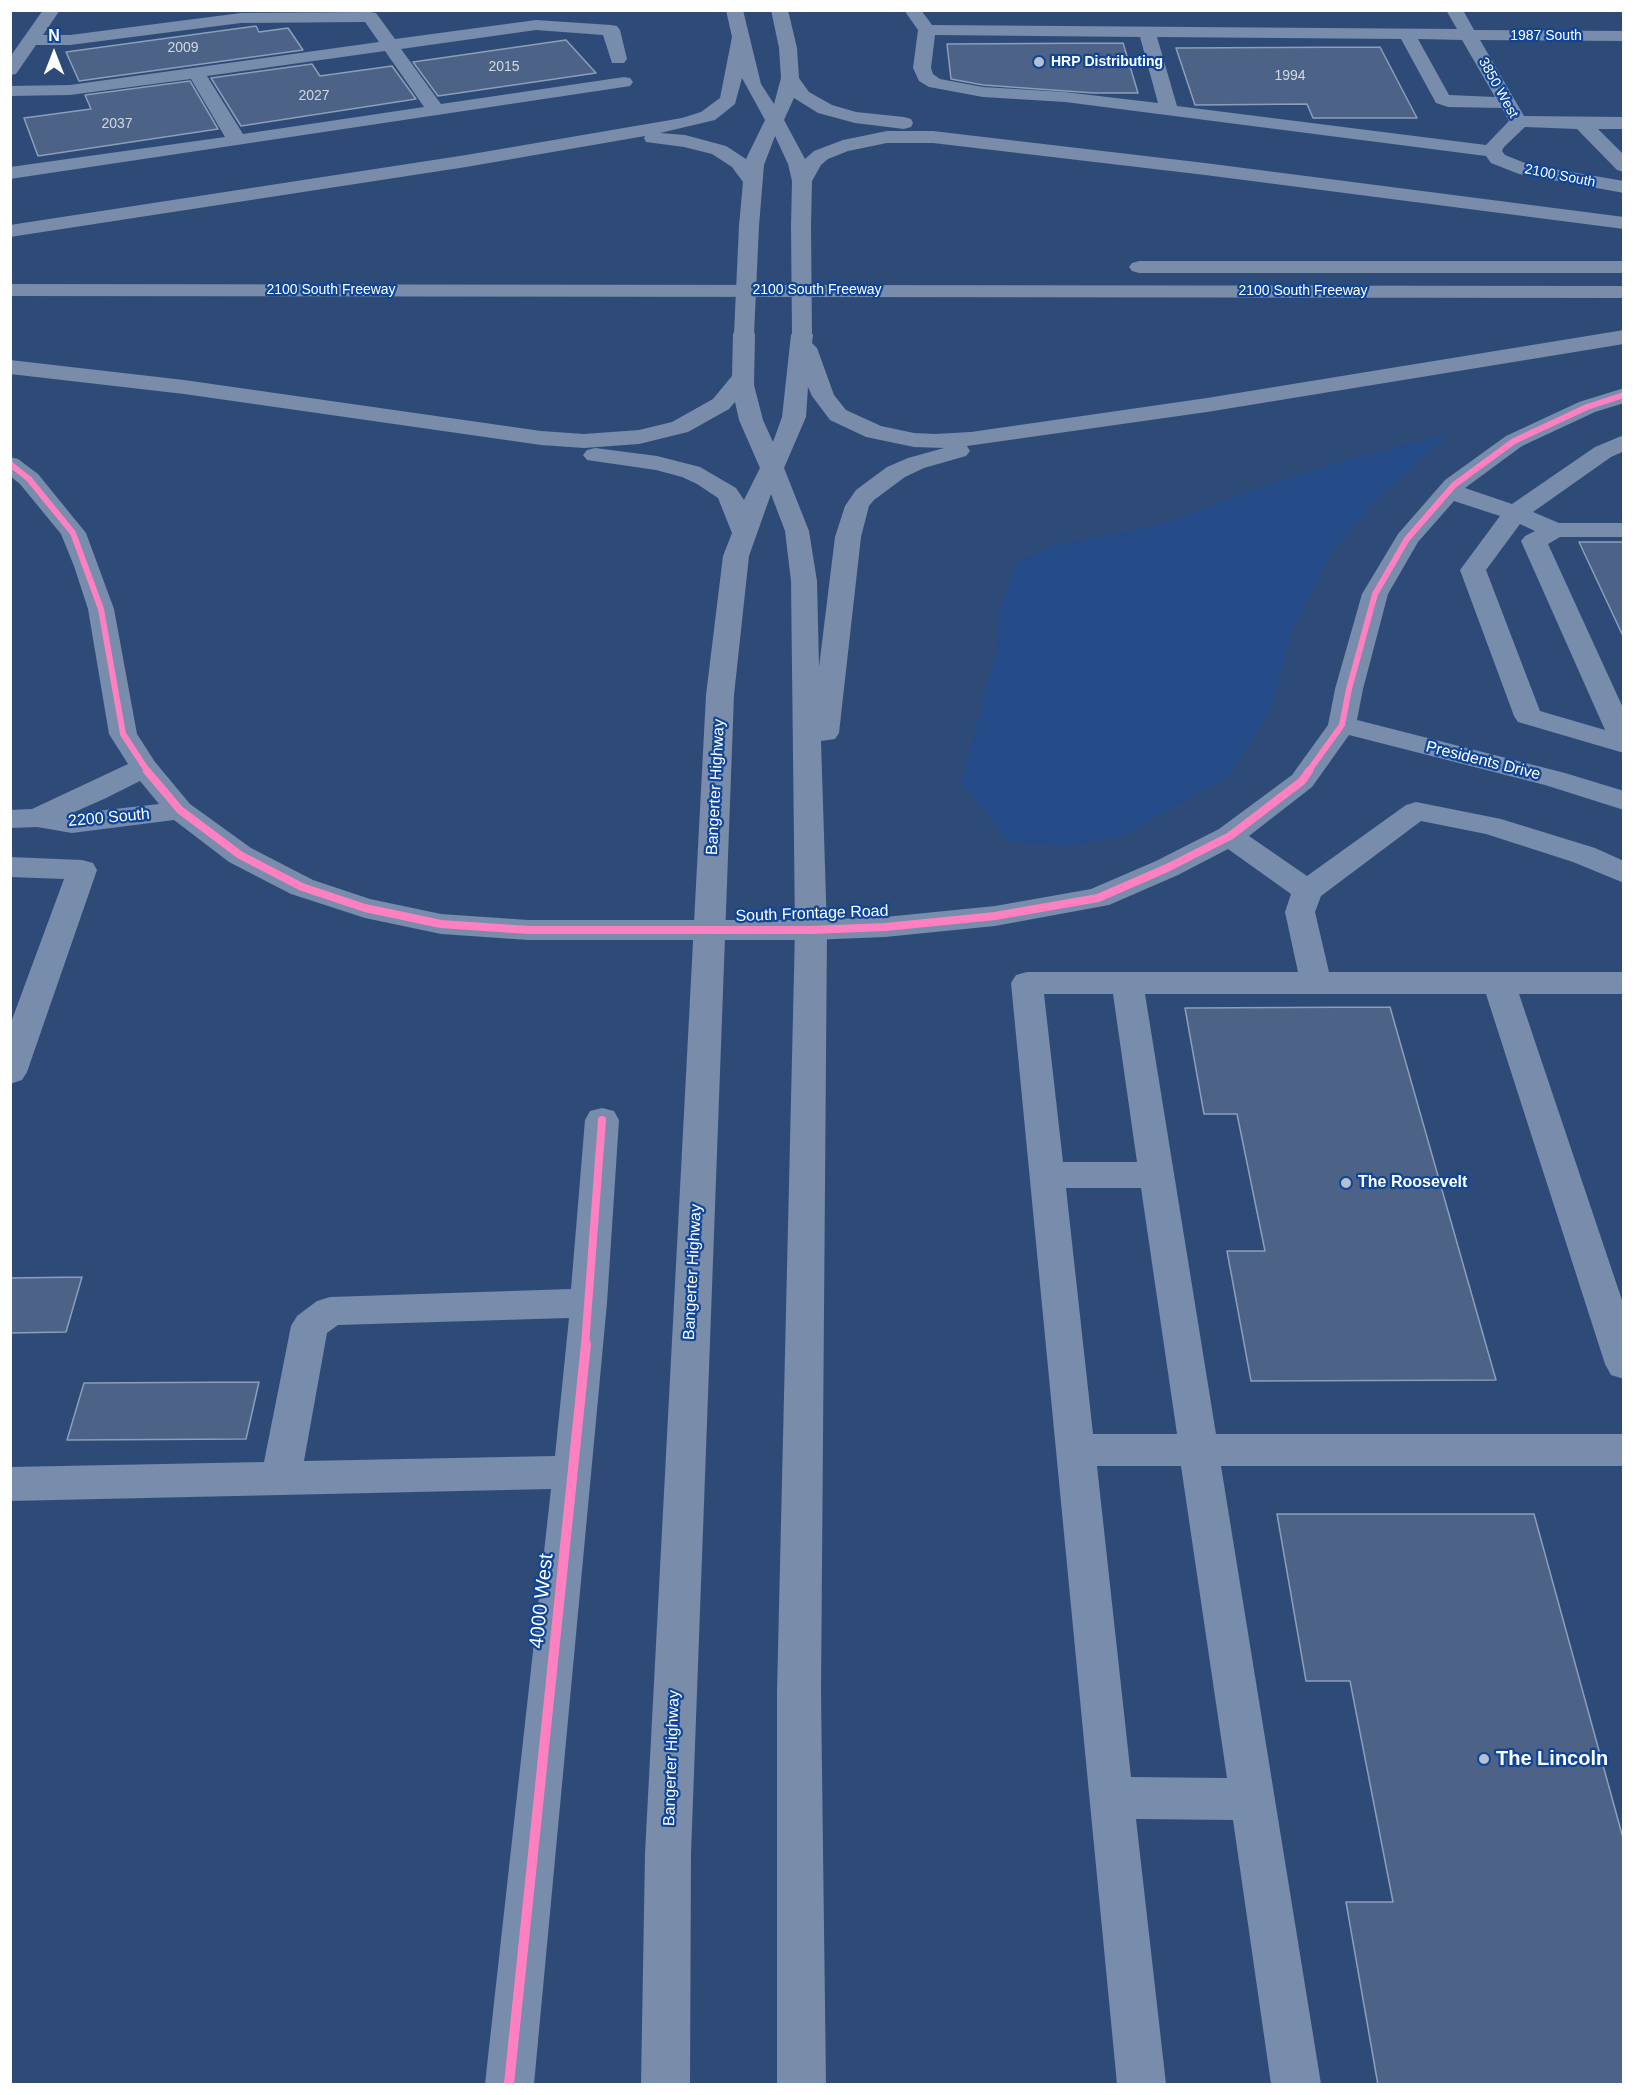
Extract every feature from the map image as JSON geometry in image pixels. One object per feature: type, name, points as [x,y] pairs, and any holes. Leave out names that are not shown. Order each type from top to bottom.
[{"type":"highway","name":"Bangerter Highway","points":[[665,2085],[668,1853],[708,930],[723,661],[736,556],[794,417],[801,335],[801,181],[791,147],[752,84],[734,10]]},
{"type":"highway","points":[[779,10],[790,59],[790,78],[784,102],[757,154],[751,180],[742,378],[751,420],[783,490],[797,531],[804,581],[811,930],[799,1692],[802,2085]]},
{"type":"highway","points":[[466,161],[669,126],[708,116],[720,109],[729,98],[740,38]]},
{"type":"highway","points":[[790,78],[799,94],[805,99],[843,115],[988,132],[1205,169]]},
{"type":"highway","points":[[801,181],[810,165],[827,152],[858,142],[898,137],[944,138],[1623,223]]},
{"type":"highway","points":[[10,231],[622,139],[658,138],[695,143],[723,152],[739,163],[751,180]]},
{"type":"highway","name":"2100 South Freeway","points":[[1114,267],[1623,267]]},
{"type":"highway","name":"2100 South Freeway","points":[[722,268],[818,268]]},
{"type":"highway","name":"2100 South Freeway","points":[[10,290],[1623,292]]},
{"type":"highway","points":[[801,335],[823,396],[838,415],[856,425],[903,439],[936,441],[971,439],[1207,405],[1623,337]]},
{"type":"highway","points":[[10,367],[62,375],[184,387],[541,438],[592,441],[639,437],[680,427],[721,404],[742,378]]},
{"type":"highway","points":[[184,387],[555,450],[676,467],[706,478],[727,493],[735,505],[744,533]]},
{"type":"highway","points":[[811,848],[848,537],[853,516],[865,495],[896,472],[945,454],[1162,419],[1207,405]]},
{"type":"street","points":[[13,62],[32,40],[52,10]]},
{"type":"street","points":[[912,10],[927,30]]},
{"type":"street","name":"3850 West","points":[[1454,10],[1518,121],[1516,127],[1496,144],[1495,155]]},
{"type":"street","points":[[32,40],[70,40],[241,18],[370,17],[388,46],[436,111]]},
{"type":"street","points":[[1563,18],[1574,36]]},
{"type":"street","points":[[10,91],[70,90],[536,25],[611,30],[618,59]]},
{"type":"street","name":"1987 South","points":[[927,30],[1623,36]]},
{"type":"street","name":"2100 South","points":[[927,30],[922,68],[925,76],[935,83],[983,92],[1065,97],[1495,155],[1526,170],[1623,187]]},
{"type":"street","points":[[1148,32],[1169,111]]},
{"type":"street","points":[[1407,35],[1442,99],[1448,102],[1508,103]]},
{"type":"street","points":[[196,72],[237,141]]},
{"type":"street","points":[[10,173],[624,82]]},
{"type":"street","points":[[1518,121],[1623,123]]},
{"type":"street","points":[[1582,124],[1623,166]]},
{"type":"street","name":"South Frontage Road","points":[[10,464],[29,479],[73,533],[87,566],[101,609],[109,667],[123,734],[144,767],[180,810],[240,855],[302,887],[365,908],[441,924],[528,930],[811,930],[885,927],[995,916],[1098,898],[1167,868],[1230,836],[1302,781],[1342,725],[1375,594],[1407,539],[1449,491],[1514,441],[1597,404],[1623,395]]},
{"type":"street","points":[[1597,404],[1623,414]]},
{"type":"street","points":[[1623,442],[1603,452],[1515,513],[1473,570],[1528,716],[1623,744]]},
{"type":"street","points":[[1449,491],[1515,513],[1556,530],[1623,530]]},
{"type":"street","points":[[1556,530],[1534,541],[1623,744]]},
{"type":"street","name":"Presidents Drive","points":[[1342,725],[1620,795]]},
{"type":"street","name":"2200 South","points":[[24,818],[94,793],[144,767]]},
{"type":"street","name":"2200 South","points":[[24,818],[72,824],[180,810]]},
{"type":"street","points":[[1316,983],[1300,912],[1307,891],[1416,811],[1491,826],[1584,855],[1623,873]]},
{"type":"street","points":[[1230,836],[1307,891]]},
{"type":"street","points":[[10,867],[82,870],[10,1072]]},
{"type":"street","points":[[1141,2085],[1027,983],[1623,983]]},
{"type":"street","points":[[1127,983],[1296,2085]]},
{"type":"street","points":[[1499,983],[1623,1364]]},
{"type":"street","name":"4000 West","points":[[509,2085],[573,1472],[589,1303],[602,1120]]},
{"type":"street","points":[[1047,1175],[1156,1175]]},
{"type":"street","points":[[281,1478],[310,1326],[330,1311],[589,1303]]},
{"type":"street","points":[[1075,1450],[1623,1450]]},
{"type":"street","points":[[10,1484],[573,1472]]},
{"type":"street","points":[[1112,1798],[1252,1799]]},
{"type":"water","points":[[1448,434],[1380,497],[1334,549],[1294,627],[1270,711],[1228,777],[1121,836],[1071,846],[1010,842],[961,783],[995,657],[1001,605],[1017,561],[1056,545],[1159,525],[1253,490],[1349,459]]},
{"type":"building","points":[[256,26],[259,32],[288,28],[303,50],[79,81],[66,52]]},
{"type":"building","points":[[566,40],[596,73],[438,96],[413,62]]},
{"type":"building","name":"HRP Distributing","points":[[1123,43],[1138,93],[1094,93],[983,85],[951,79],[947,44]]},
{"type":"building","points":[[1380,47],[1417,118],[1313,118],[1307,104],[1195,105],[1176,48]]},
{"type":"building","points":[[312,64],[320,76],[392,66],[416,99],[241,126],[211,78]]},
{"type":"building","points":[[190,81],[218,129],[38,156],[24,118],[91,109],[85,95]]},
{"type":"building","points":[[1579,542],[1623,542],[1623,636]]},
{"type":"building","name":"The Roosevelt","points":[[1390,1007],[1496,1380],[1251,1381],[1227,1251],[1265,1251],[1237,1114],[1204,1114],[1185,1008]]},
{"type":"building","points":[[82,1277],[66,1332],[10,1333],[10,1278]]},
{"type":"building","points":[[259,1382],[246,1439],[67,1440],[84,1383]]},
{"type":"building","name":"The Lincoln","points":[[1277,1514],[1534,1514],[1623,1838],[1623,2085],[1378,2085],[1346,1902],[1393,1902],[1350,1681],[1306,1681]]},
{"type":"cycle path","points":[[10,464],[29,479],[73,533],[87,566],[101,609],[123,734],[144,767],[180,810],[240,855],[302,887],[365,908],[441,924],[528,930],[811,930],[885,927],[995,916],[1098,898],[1167,868],[1230,836],[1302,781],[1342,725],[1349,689],[1375,594],[1407,539],[1454,485],[1514,441],[1587,407],[1624,395]]},
{"type":"cycle path","points":[[509,2084],[585,1352],[602,1120]]},
{"type":"place","name":"HRP Distributing","points":[[1039,62]]},
{"type":"place","name":"The Roosevelt","points":[[1346,1183]]},
{"type":"place","name":"The Lincoln","points":[[1484,1759]]}]
